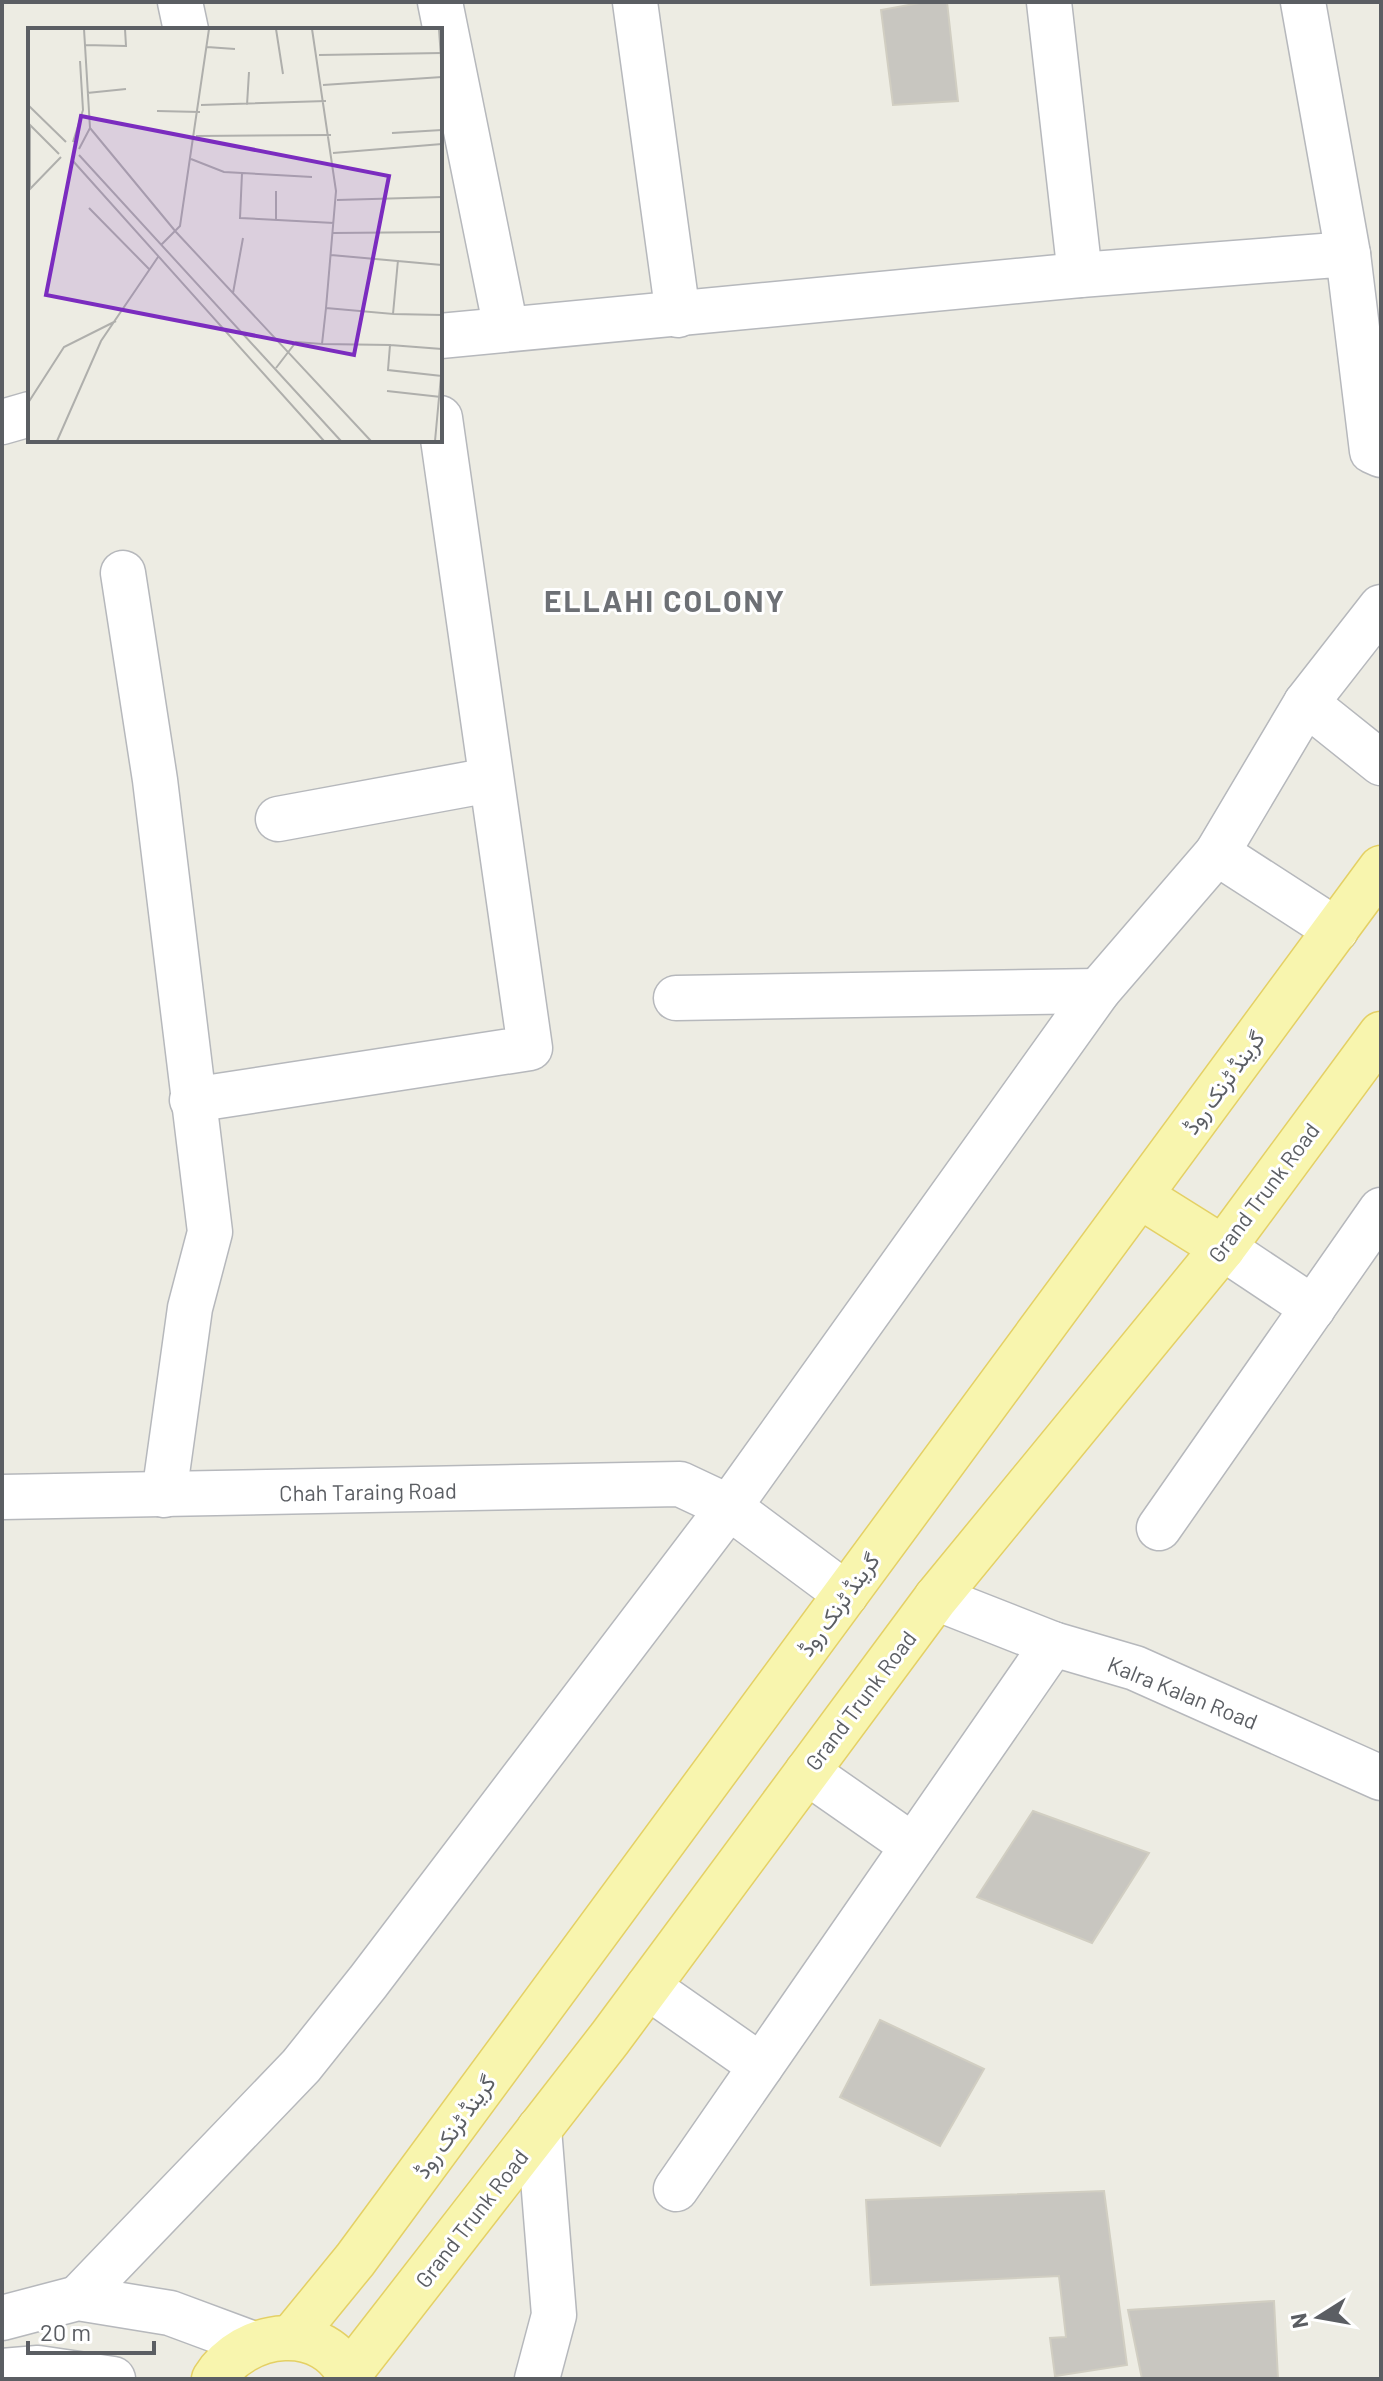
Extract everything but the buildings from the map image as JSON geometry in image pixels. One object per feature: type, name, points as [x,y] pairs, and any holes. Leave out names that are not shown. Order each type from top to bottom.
[{"type":"main road","name":"گرینڈ ٹرنک روڈ","points":[[214,2379],[230,2357],[272,2340],[355,2260],[1381,868]]},
{"type":"main road","name":"Grand Trunk Road","points":[[350,2376],[648,1987],[936,1598],[1223,1248],[1381,1034]]},
{"type":"main road","points":[[1140,1196],[1223,1248]]},
{"type":"main road","points":[[272,2340],[325,2350],[350,2376]]},
{"type":"street","points":[[180,2],[186,28]]},
{"type":"street","points":[[440,2],[506,329]]},
{"type":"street","points":[[635,2],[678,315]]},
{"type":"street","points":[[1049,2],[1080,275]]},
{"type":"street","points":[[1303,2],[1348,254],[1372,451],[1381,455]]},
{"type":"street","points":[[442,336],[1080,275],[1348,254]]},
{"type":"street","points":[[2,422],[28,415]]},
{"type":"street","points":[[192,1100],[530,1048],[442,432]]},
{"type":"street","points":[[123,573],[155,780],[210,1232],[190,1308],[164,1495]]},
{"type":"street","points":[[78,2298],[301,2066],[729,1507],[1098,991],[1217,853],[1306,703],[1381,607]]},
{"type":"street","points":[[1306,703],[1381,763]]},
{"type":"street","points":[[278,819],[490,780]]},
{"type":"street","points":[[1217,853],[1336,930]]},
{"type":"street","points":[[676,998],[1098,991]]},
{"type":"street","points":[[1159,1528],[1381,1210]]},
{"type":"street","points":[[1223,1248],[1313,1308]]},
{"type":"street","name":"Chah Taraing Road","points":[[2,1497],[680,1484],[729,1507],[846,1594]]},
{"type":"street","name":"Kalra Kalan Road","points":[[936,1598],[1053,1644],[1135,1668],[1381,1778]]},
{"type":"street","points":[[676,2189],[1053,1644]]},
{"type":"street","points":[[807,1772],[913,1846]]},
{"type":"street","points":[[648,1987],[761,2066]]},
{"type":"street","points":[[537,2379],[554,2315],[539,2129]]},
{"type":"street","points":[[2,2318],[78,2298],[170,2313],[272,2340]]},
{"type":"street","points":[[2,2371],[38,2368],[113,2379]]},
{"type":"district","name":"ELLAHI COLONY","points":[[665,600]]}]
